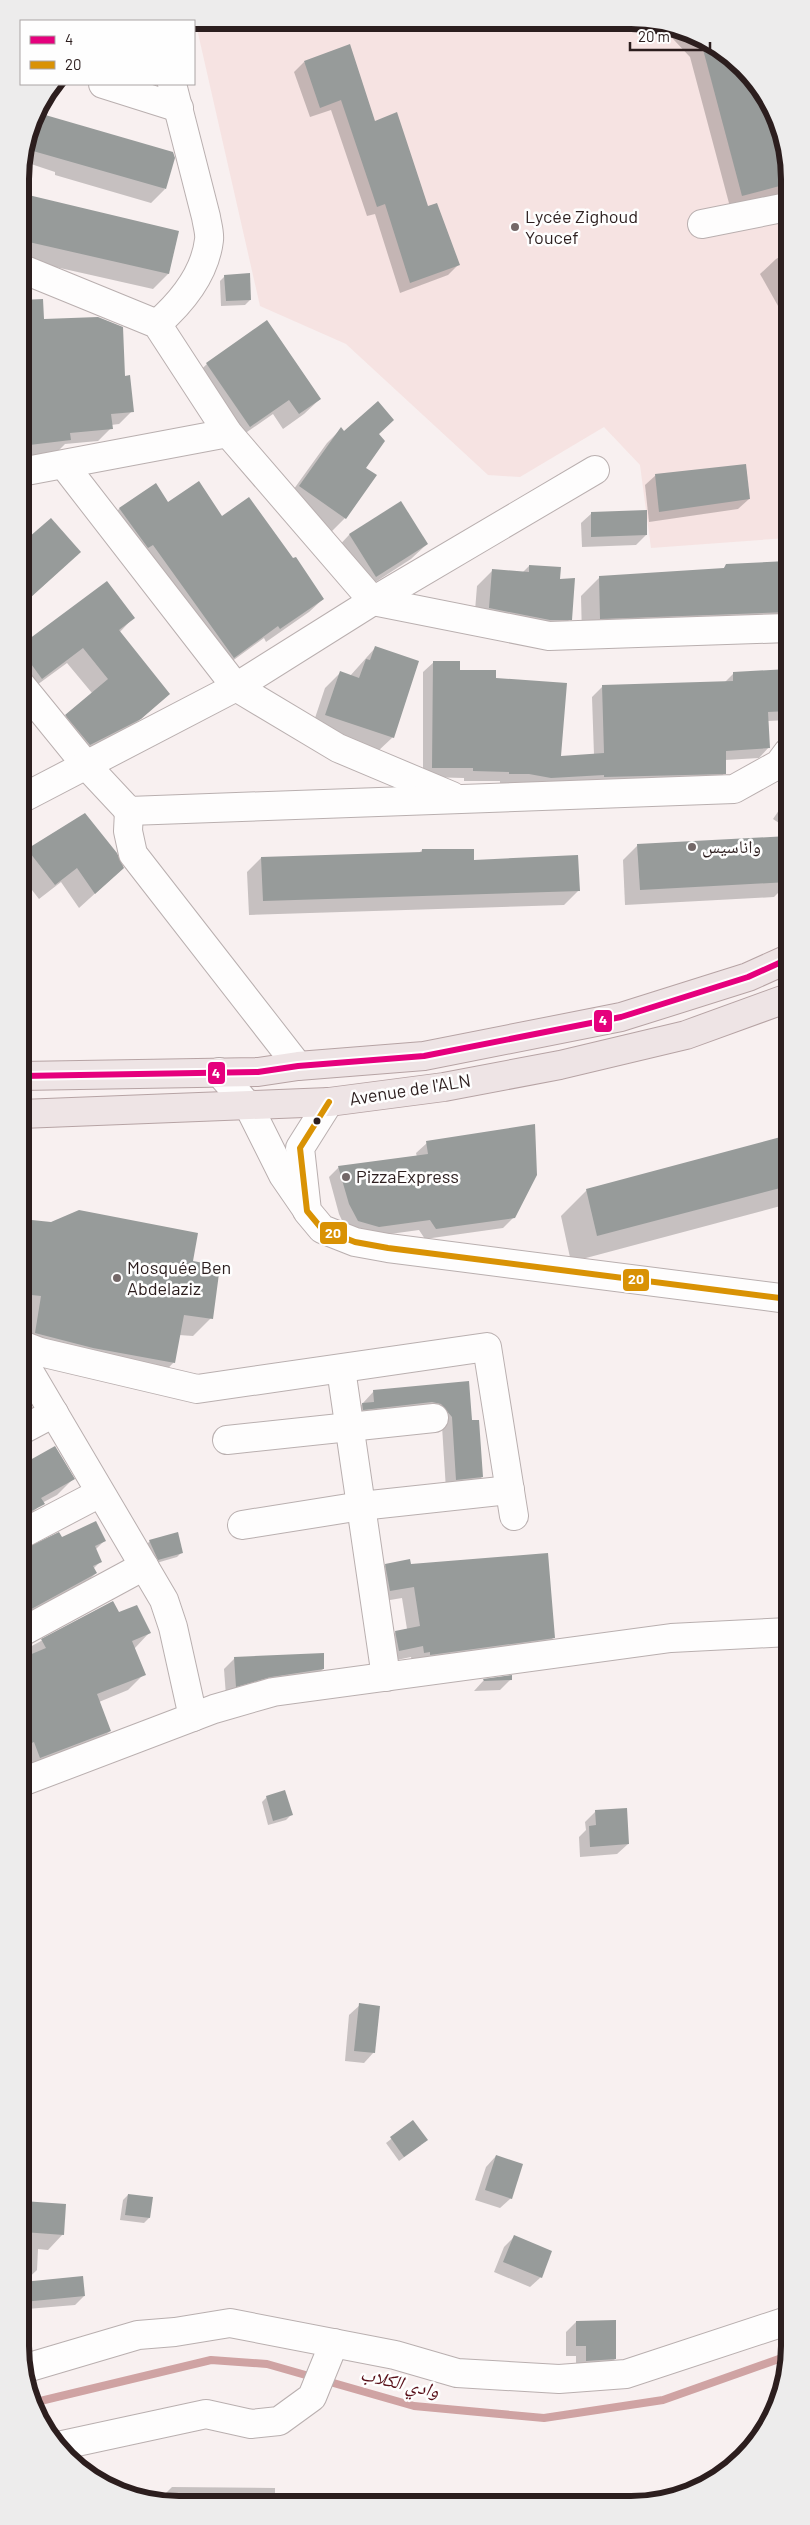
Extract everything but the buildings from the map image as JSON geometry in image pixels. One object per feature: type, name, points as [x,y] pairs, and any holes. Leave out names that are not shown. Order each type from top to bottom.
[{"type":"main road","points":[[29,1076],[258,1072],[298,1066],[424,1056],[621,1017],[748,977],[781,963]]},
{"type":"main road","name":"Avenue de l'ALN","points":[[29,1114],[249,1107],[329,1102],[444,1087],[560,1065],[686,1035],[781,1001]]},
{"type":"street","points":[[109,85],[175,96],[210,239],[197,278],[174,309],[157,324]]},
{"type":"street","points":[[702,224],[781,208]]},
{"type":"street","points":[[29,272],[157,324],[228,433],[373,602],[548,636],[781,628]]},
{"type":"street","points":[[29,471],[228,433]]},
{"type":"street","points":[[64,465],[236,687],[338,748],[460,800]]},
{"type":"street","points":[[29,795],[236,687],[373,602],[595,470]]},
{"type":"street","points":[[29,695],[86,765],[129,811],[128,831],[133,854],[298,1066]]},
{"type":"street","points":[[129,811],[734,789],[778,764],[781,760]]},
{"type":"street","points":[[219,1072],[249,1107],[283,1175],[307,1211],[322,1229],[355,1242],[388,1248],[781,1298]]},
{"type":"street","points":[[307,1211],[300,1148],[329,1102]]},
{"type":"street","points":[[29,1348],[40,1352],[197,1389],[487,1348],[514,1516]]},
{"type":"street","points":[[341,1369],[386,1676]]},
{"type":"street","points":[[29,1370],[164,1600],[193,1716]]},
{"type":"street","points":[[29,1426],[54,1413]]},
{"type":"street","points":[[227,1440],[434,1418]]},
{"type":"street","points":[[242,1524],[361,1506],[510,1490]]},
{"type":"street","points":[[29,1530],[100,1493]]},
{"type":"street","points":[[29,1628],[144,1566]]},
{"type":"street","points":[[29,1779],[193,1716],[273,1692],[671,1638],[781,1632]]},
{"type":"street","points":[[31,2366],[138,2334],[175,2332],[230,2323],[394,2355],[457,2373],[559,2379],[626,2374],[781,2323]]},
{"type":"street","points":[[66,2444],[206,2414],[251,2424],[279,2421],[312,2397],[334,2343]]},
{"type":"shaded area","name":"Lycée Zighoud Youcef","points":[[197,29],[631,29],[660,32],[697,44],[722,60],[737,73],[756,96],[766,113],[773,131],[780,160],[781,538],[651,548],[640,465],[604,427],[520,477],[488,475],[346,344],[260,306]]},
{"type":"waterway","name":"وادي الكلاب","points":[[39,2401],[211,2360],[267,2364],[414,2406],[544,2418],[663,2400],[781,2358]]},
{"type":"transit line","name":"4","points":[[29,1076],[258,1072],[298,1066],[424,1056],[621,1017],[748,977],[781,962]]},
{"type":"transit line","name":"20","points":[[329,1102],[300,1148],[307,1211],[322,1229],[355,1242],[388,1248],[781,1298]]},
{"type":"place","name":"Lycée Zighoud Youcef","points":[[515,227]]},
{"type":"place","name":"واناسيس","points":[[692,847]]},
{"type":"place","name":"PizzaExpress","points":[[346,1177]]},
{"type":"place","name":"Mosquée Ben Abdelaziz","points":[[117,1278]]}]
